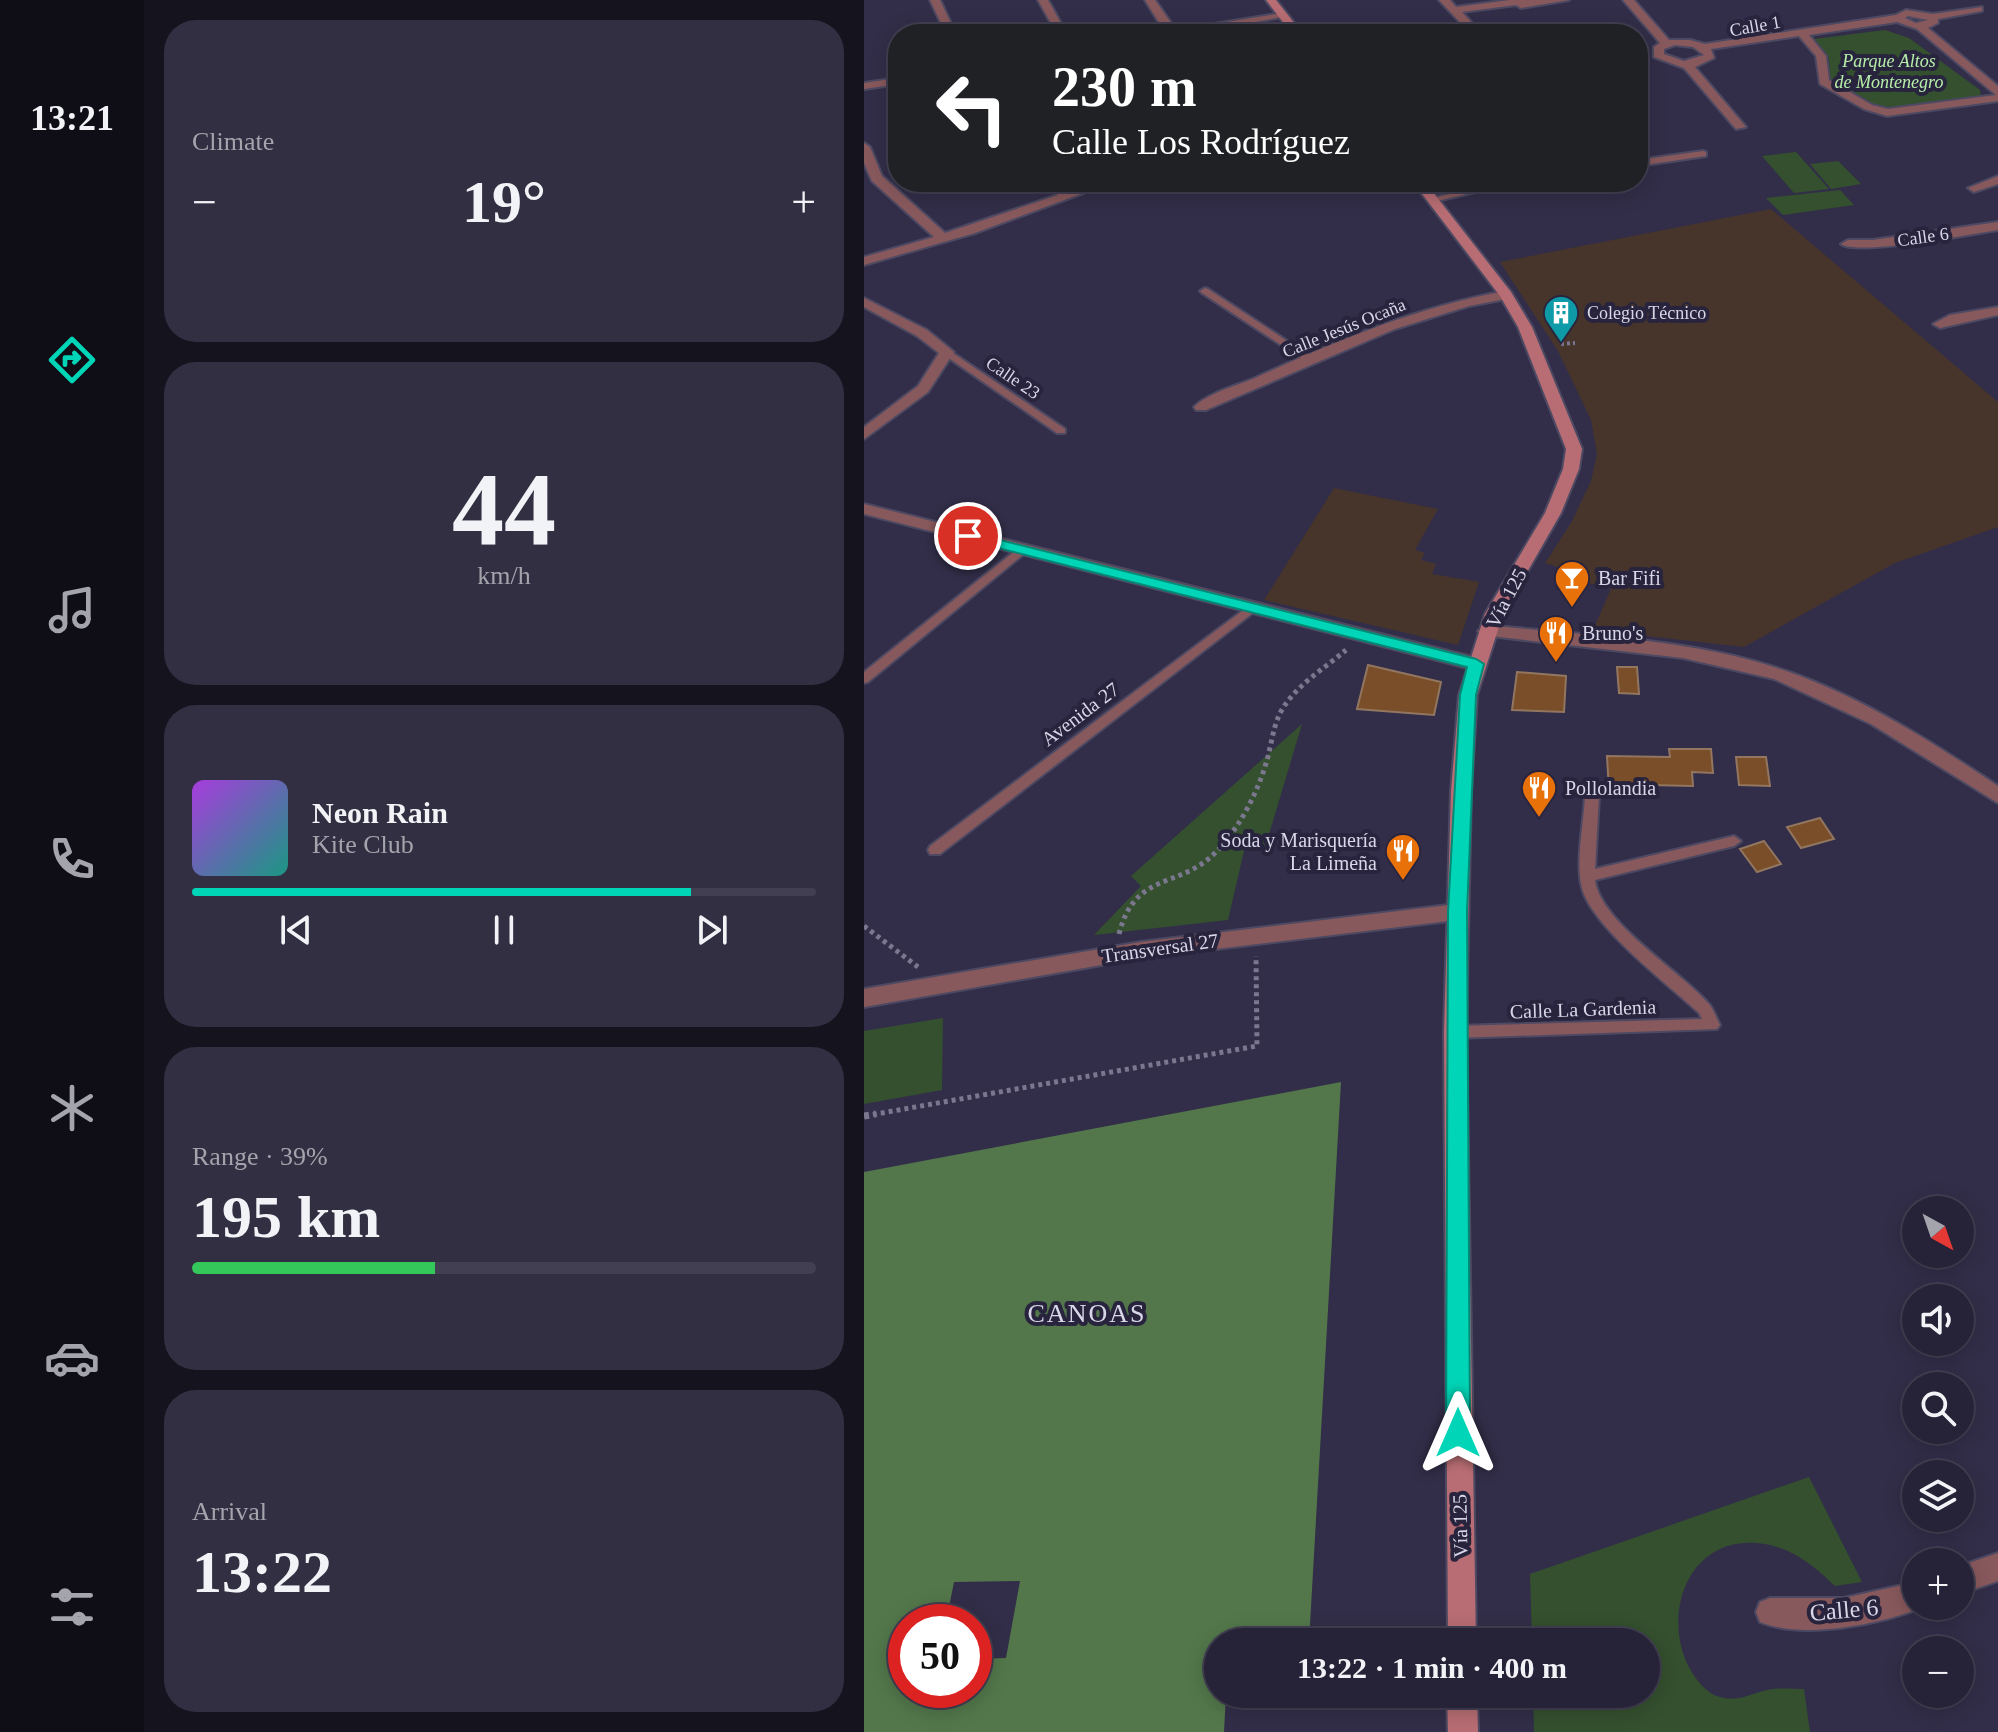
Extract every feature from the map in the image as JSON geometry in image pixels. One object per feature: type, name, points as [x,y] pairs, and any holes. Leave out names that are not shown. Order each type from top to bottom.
[{"type":"main road","points":[[1271,0],[1290,24]]},
{"type":"main road","name":"Vía 125","points":[[1427,192],[1506,295],[1525,327],[1571,435],[1574,449],[1571,469],[1553,513],[1487,631],[1468,695],[1457,912],[1455,1032],[1462,1628]]},
{"type":"main road","points":[[1462,1708],[1463,1732]]},
{"type":"street","points":[[935,0],[946,24]]},
{"type":"street","points":[[1043,0],[1056,24]]},
{"type":"street","points":[[1150,0],[1166,24]]},
{"type":"street","points":[[1444,0],[1467,24]]},
{"type":"street","points":[[1454,10],[1535,0]]},
{"type":"street","points":[[1518,2],[1530,6],[1564,0]]},
{"type":"street","points":[[1628,0],[1667,44]]},
{"type":"street","points":[[1919,26],[1978,9]]},
{"type":"street","points":[[1901,20],[1911,12],[1932,20],[1998,75]]},
{"type":"street","points":[[1243,24],[1285,18]]},
{"type":"street","points":[[1253,24],[1285,18]]},
{"type":"street","points":[[1901,20],[1919,26],[1998,92]]},
{"type":"street","name":"Calle 1","points":[[1707,49],[1901,20]]},
{"type":"street","points":[[1803,33],[1821,56],[1824,82],[1868,107],[1887,113],[1998,98]]},
{"type":"street","points":[[1682,42],[1707,49],[1708,59],[1687,64],[1654,56],[1659,47],[1682,42]]},
{"type":"street","points":[[1687,64],[1740,127]]},
{"type":"street","points":[[864,84],[888,80]]},
{"type":"street","points":[[864,147],[876,178],[888,189]]},
{"type":"street","points":[[1974,188],[1998,180]]},
{"type":"street","points":[[892,192],[943,238]]},
{"type":"street","points":[[1061,192],[1067,196]]},
{"type":"street","points":[[864,261],[1078,192]]},
{"type":"street","name":"Calle 6","points":[[1848,244],[1873,244],[1998,226]]},
{"type":"street","name":"Calle Jesús Ocaña","points":[[1201,407],[1418,316],[1506,295]]},
{"type":"street","points":[[864,302],[922,333],[947,352],[940,372],[924,390],[864,434]]},
{"type":"street","points":[[1940,324],[1998,311]]},
{"type":"street","points":[[1981,314],[1998,327]]},
{"type":"street","points":[[864,509],[1476,664]]},
{"type":"street","points":[[1487,631],[1709,657],[1749,666],[1842,701],[1893,728],[1998,796]]},
{"type":"street","name":"Transversal 27","points":[[864,998],[1117,954],[1457,912]]},
{"type":"street","points":[[1974,1575],[1998,1567]]},
{"type":"street","name":"Calle 6","points":[[1770,1612],[1823,1616],[1885,1607],[1902,1601]]},
{"type":"lane","points":[[1648,162],[1703,154]]},
{"type":"lane","points":[[1433,199],[1466,192]]},
{"type":"lane","points":[[1205,291],[1311,360]]},
{"type":"lane","name":"Calle 23","points":[[947,352],[1061,431]]},
{"type":"lane","points":[[864,679],[1021,550]]},
{"type":"lane","name":"Avenida 27","points":[[935,850],[1250,609]]},
{"type":"lane","points":[[1592,796],[1589,876],[1734,841]]},
{"type":"lane","name":"Calle La Gardenia","points":[[1455,1032],[1712,1025],[1705,1009],[1610,920],[1594,901],[1589,876]]},
{"type":"path","points":[[1561,344],[1575,343]]},
{"type":"path","points":[[1117,954],[1121,917],[1128,903],[1165,879],[1214,854],[1258,788],[1274,727],[1285,704],[1362,636]]},
{"type":"path","points":[[864,926],[941,984]]},
{"type":"path","points":[[864,1116],[1257,1046],[1256,935]]},
{"type":"shaded area","points":[[1771,209],[1998,402],[1998,527],[1895,563],[1744,647],[1593,630],[1611,589],[1581,581],[1583,575],[1545,563],[1571,523],[1591,481],[1597,454],[1591,420],[1558,351],[1500,262]]},
{"type":"shaded area","points":[[1334,488],[1438,509],[1415,550],[1425,553],[1421,560],[1436,564],[1432,574],[1479,582],[1458,645],[1264,600]]},
{"type":"green space","name":"Parque Altos de Montenegro","points":[[1885,30],[1909,38],[1980,90],[1981,97],[1882,110],[1830,82],[1829,59],[1814,39]]},
{"type":"green space","points":[[1796,152],[1829,189],[1794,193],[1762,156]]},
{"type":"green space","points":[[1838,161],[1861,184],[1831,189],[1810,164]]},
{"type":"green space","points":[[1840,190],[1854,205],[1783,215],[1766,198]]},
{"type":"green space","points":[[1302,724],[1264,851],[1244,851],[1228,920],[1094,935],[1141,886],[1131,876]]},
{"type":"green space","points":[[943,1018],[942,1090],[864,1104],[864,1031]]},
{"type":"green space","points":[[1341,1082],[1310,1628],[1204,1628],[1204,1708],[1225,1708],[1224,1732],[864,1732],[864,1172]]},
{"type":"green space","points":[[1809,1477],[1862,1582],[1835,1586],[1790,1552],[1757,1543],[1733,1545],[1713,1553],[1697,1566],[1686,1584],[1678,1626],[1682,1648],[1699,1682],[1715,1695],[1734,1699],[1773,1689],[1804,1689],[1810,1732],[1534,1732],[1533,1708],[1660,1708],[1660,1628],[1532,1628],[1530,1574]]},
{"type":"building","points":[[1368,665],[1441,682],[1434,715],[1357,709]]},
{"type":"building","points":[[1617,667],[1637,667],[1639,694],[1619,693]]},
{"type":"building","points":[[1517,672],[1566,676],[1564,712],[1512,710]]},
{"type":"building","points":[[1669,749],[1711,749],[1713,773],[1692,772],[1693,786],[1650,785],[1651,792],[1609,791],[1607,756],[1670,757]]},
{"type":"building","points":[[1736,757],[1766,757],[1770,786],[1739,785]]},
{"type":"building","points":[[1820,818],[1834,839],[1801,848],[1787,827]]},
{"type":"building","points":[[1764,841],[1781,864],[1757,872],[1740,849]]},
{"type":"place","name":"Colegio Técnico","points":[[1561,344]]},
{"type":"place","name":"Bar Fifi","points":[[1572,609]]},
{"type":"place","name":"Bruno's","points":[[1556,664]]},
{"type":"place","name":"Pollolandia","points":[[1539,819]]},
{"type":"place","name":"Soda y Marisquería La Limeña","points":[[1403,882]]},
{"type":"district","name":"CANOAS","points":[[1087,1313]]},
{"type":"route","points":[[968,536],[1476,664],[1468,695],[1457,912],[1458,1433]]}]
